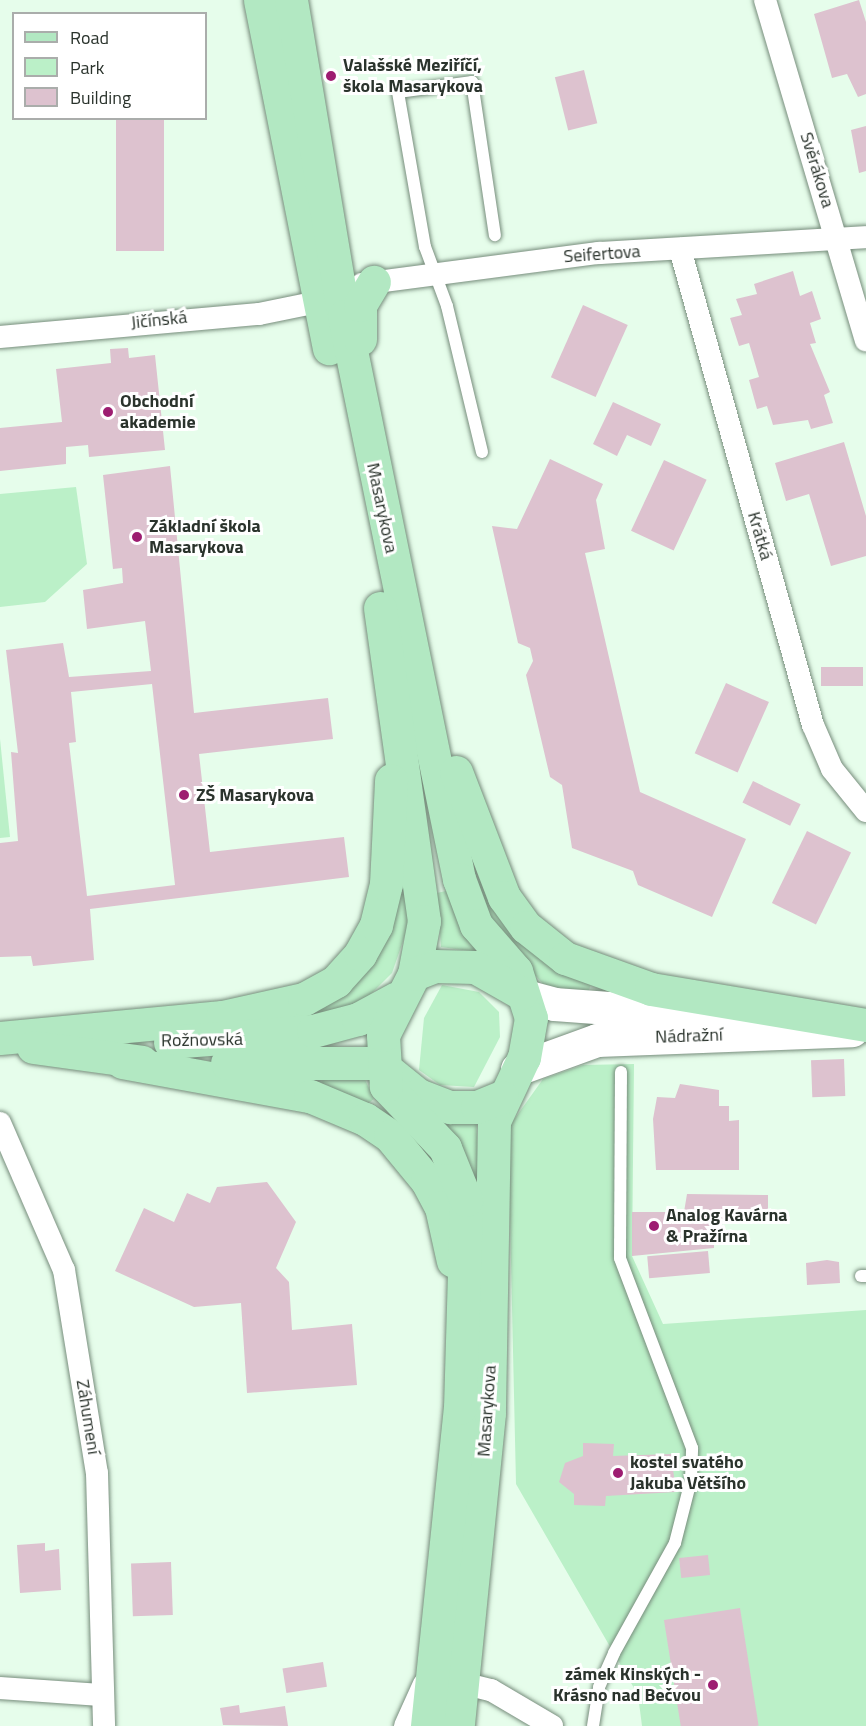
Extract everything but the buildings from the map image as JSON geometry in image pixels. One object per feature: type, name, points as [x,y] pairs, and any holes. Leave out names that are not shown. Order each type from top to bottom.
[{"type":"main road","name":"Masarykova","points":[[260,0],[329,295],[375,474],[463,897],[481,933],[516,971],[525,996]]},
{"type":"main road","name":"Masarykova","points":[[291,0],[330,234],[329,295],[345,413],[395,687],[424,921],[406,986]]},
{"type":"main road","points":[[301,0],[330,234]]},
{"type":"main road","points":[[374,282],[362,297],[359,325],[375,474],[461,790],[497,885],[526,927],[565,958],[651,989],[866,1027]]},
{"type":"main road","points":[[0,1040],[222,1017],[303,999],[336,981],[360,954],[376,925],[386,884],[395,687]]},
{"type":"main road","points":[[461,964],[491,973],[525,996],[530,1037],[509,1083],[465,1108],[434,1103],[405,1086],[381,1063],[385,1026],[406,986],[461,964]]},
{"type":"main road","name":"Rožnovská","points":[[0,1040],[242,1040],[358,1019],[406,986]]},
{"type":"main road","name":"Nádražní","points":[[525,996],[554,1004],[866,1027]]},
{"type":"main road","name":"Nádražní","points":[[509,1083],[597,1041],[866,1027]]},
{"type":"main road","name":"Rožnovská","points":[[0,1040],[122,1062],[381,1063]]},
{"type":"main road","points":[[122,1062],[310,1096],[390,1136],[427,1181],[441,1207],[463,1334]]},
{"type":"main road","name":"Masarykova","points":[[381,1063],[397,1103],[445,1148],[466,1200],[463,1334],[427,1726]]},
{"type":"main road","name":"Masarykova","points":[[458,1726],[489,1413],[492,1155],[509,1083]]},
{"type":"street","name":"Svěrákova","points":[[765,0],[838,239],[866,340]]},
{"type":"street","name":"Seifertova","points":[[329,295],[374,282],[434,272],[680,249],[866,237]]},
{"type":"street","name":"Krátká","points":[[680,249],[813,725],[832,769],[866,811]]},
{"type":"street","name":"Jičínská","points":[[0,337],[260,314],[329,295]]},
{"type":"street","name":"Záhumení","points":[[0,1123],[64,1270],[97,1473],[101,1695],[104,1726]]},
{"type":"street","name":"Masarykova","points":[[405,1726],[434,1661]]},
{"type":"street","points":[[462,1683],[491,1690],[552,1726]]},
{"type":"street","points":[[0,1688],[101,1695]]},
{"type":"lane","points":[[482,452],[434,272],[398,92],[472,82],[495,235]]},
{"type":"lane","points":[[593,1726],[599,1687],[614,1653],[675,1543],[691,1480],[692,1448],[620,1258],[621,1072]]},
{"type":"green space","points":[[76,487],[87,564],[45,602],[0,607],[0,494]]},
{"type":"green space","points":[[0,739],[10,837],[0,838]]},
{"type":"green space","points":[[482,880],[591,983],[588,994],[545,986],[510,948],[471,885]]},
{"type":"green space","points":[[450,890],[477,952],[441,947],[437,893]]},
{"type":"green space","points":[[395,893],[408,894],[409,924],[392,973],[366,999],[319,1017],[316,1003]]},
{"type":"green space","points":[[442,985],[479,992],[499,1012],[500,1037],[474,1087],[440,1085],[419,1070],[424,1018]]},
{"type":"green space","points":[[634,1064],[632,1256],[663,1324],[866,1310],[866,1726],[642,1726],[638,1695],[516,1484],[508,1128],[543,1079],[583,1065]]},
{"type":"green space","points":[[324,1073],[362,1073],[374,1099],[365,1106],[321,1087]]},
{"type":"green space","points":[[436,1117],[476,1119],[480,1192]]},
{"type":"place","name":"Valašské Meziříčí, škola Masarykova","points":[[331,76]]},
{"type":"place","name":"Obchodní akademie","points":[[108,412]]},
{"type":"place","name":"Základní škola Masarykova","points":[[137,537]]},
{"type":"place","name":"ZŠ Masarykova","points":[[184,795]]},
{"type":"place","name":"Analog Kavárna & Pražírna","points":[[654,1226]]},
{"type":"place","name":"kostel svatého Jakuba Většího","points":[[618,1473]]},
{"type":"place","name":"zámek Kinských - Krásno nad Bečvou","points":[[713,1685]]}]
